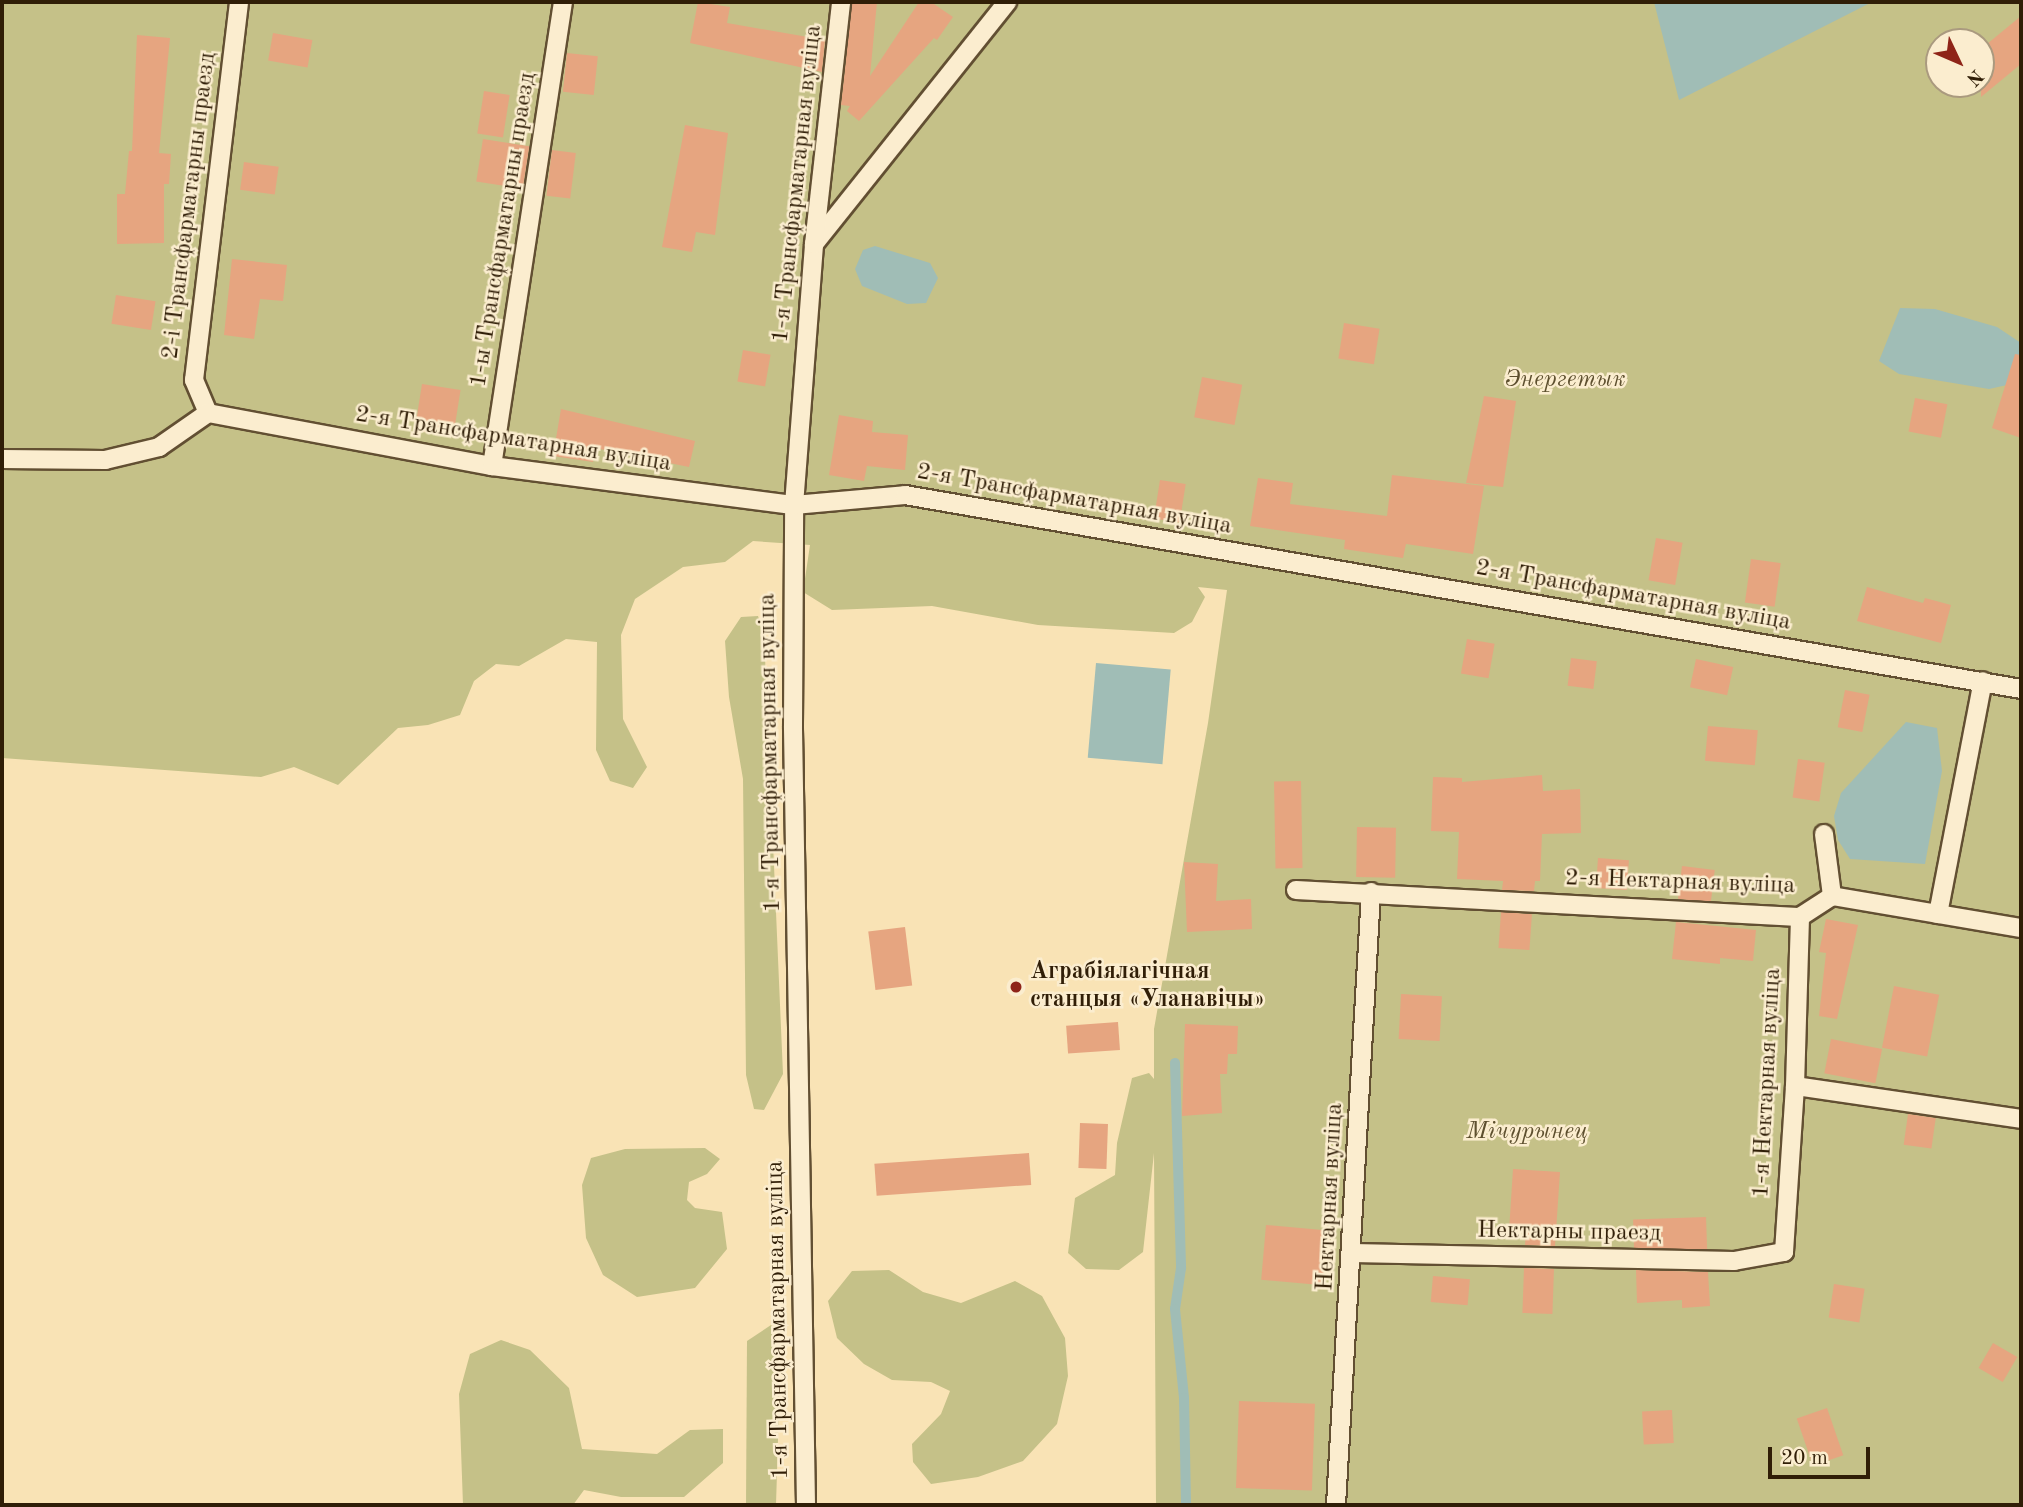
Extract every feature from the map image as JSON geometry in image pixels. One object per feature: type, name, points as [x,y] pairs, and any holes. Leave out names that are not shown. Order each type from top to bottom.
[{"type":"lane","name":"2-і Трансфарматарны праезд","points":[[208,413],[194,380],[239,2]]},
{"type":"lane","name":"1-ы Трансфарматарны праезд","points":[[492,466],[563,2]]},
{"type":"lane","name":"1-я Трансфарматарная вуліца","points":[[806,1505],[793,726],[794,505],[814,244],[841,2]]},
{"type":"lane","points":[[814,244],[1007,2]]},
{"type":"lane","points":[[2,459],[104,460],[159,447],[208,413]]},
{"type":"lane","name":"2-я Трансфарматарная вуліца","points":[[208,413],[492,466],[794,505],[905,495],[2021,688]]},
{"type":"lane","points":[[1938,914],[1983,681]]},
{"type":"lane","points":[[1824,834],[1832,896],[2021,928]]},
{"type":"lane","name":"2-я Нектарная вуліца","points":[[1296,890],[1800,917],[1832,896]]},
{"type":"lane","name":"Нектарная вуліца","points":[[1336,1505],[1353,1253],[1371,892]]},
{"type":"lane","name":"1-я Нектарная вуліца","points":[[1784,1252],[1795,1086],[1800,917]]},
{"type":"lane","points":[[1795,1086],[2021,1119]]},
{"type":"lane","name":"Нектарны праезд","points":[[1353,1253],[1734,1261],[1784,1252]]},
{"type":"green space","points":[[2,2],[2021,2],[2021,1505],[1156,1505],[1154,1153],[1143,1252],[1119,1270],[1086,1269],[1068,1253],[1075,1198],[1115,1175],[1117,1143],[1132,1078],[1149,1073],[1154,1079],[1154,1029],[1208,723],[1227,590],[1198,587],[1205,597],[1192,622],[1174,633],[1038,625],[932,606],[832,610],[803,592],[810,545],[753,541],[725,562],[683,567],[635,599],[621,635],[623,719],[647,767],[633,788],[610,781],[596,750],[597,642],[566,639],[519,666],[496,664],[474,681],[460,715],[428,725],[398,728],[338,785],[294,767],[261,777],[2,758]]},
{"type":"green space","points":[[758,616],[764,634],[783,1074],[764,1110],[754,1109],[746,1075],[743,779],[729,697],[725,641],[741,617]]},
{"type":"green space","points":[[705,1148],[720,1159],[707,1174],[689,1182],[687,1200],[695,1208],[722,1212],[727,1249],[695,1288],[637,1297],[603,1275],[586,1238],[582,1185],[591,1158],[625,1149]]},
{"type":"green space","points":[[889,1270],[923,1292],[961,1303],[1015,1281],[1042,1296],[1065,1338],[1068,1376],[1057,1424],[1023,1461],[978,1477],[931,1484],[913,1462],[912,1444],[941,1414],[950,1391],[931,1382],[892,1380],[864,1364],[837,1338],[828,1301],[852,1271]]},
{"type":"green space","points":[[771,1325],[781,1340],[776,1505],[746,1505],[747,1341]]},
{"type":"green space","points":[[501,1340],[530,1350],[569,1388],[582,1449],[657,1454],[690,1430],[723,1429],[723,1463],[684,1497],[621,1497],[584,1490],[573,1505],[463,1505],[459,1394],[470,1354]]},
{"type":"water","points":[[1654,2],[1872,2],[1679,100]]},
{"type":"water","points":[[875,246],[930,263],[938,278],[926,303],[907,304],[862,286],[855,269],[863,250]]},
{"type":"water","points":[[1900,308],[1935,309],[1997,327],[2021,343],[2021,374],[2016,383],[1989,389],[1899,374],[1879,361]]},
{"type":"water","points":[[1096,663],[1171,670],[1162,764],[1088,758]]},
{"type":"water","points":[[1906,722],[1937,728],[1942,771],[1925,864],[1850,859],[1838,840],[1834,816],[1841,793]]},
{"type":"building","points":[[698,2],[730,7],[727,23],[825,40],[822,72],[690,43]]},
{"type":"building","points":[[852,2],[877,2],[870,76],[919,2],[931,2],[953,17],[937,40],[934,38],[859,121],[847,111],[850,106],[841,105]]},
{"type":"building","points":[[2021,16],[2021,64],[1995,85],[1995,37]]},
{"type":"building","points":[[273,33],[312,40],[308,68],[268,61]]},
{"type":"building","points":[[137,35],[170,38],[159,153],[171,154],[169,184],[164,184],[164,243],[117,244],[117,194],[125,194],[129,151],[132,151]]},
{"type":"building","points":[[567,53],[598,56],[594,95],[563,92]]},
{"type":"building","points":[[484,91],[510,95],[503,138],[477,133]]},
{"type":"building","points":[[685,125],[728,133],[715,235],[696,232],[692,252],[662,247]]},
{"type":"building","points":[[483,139],[529,146],[523,189],[476,181]]},
{"type":"building","points":[[552,150],[576,153],[570,199],[546,196]]},
{"type":"building","points":[[244,162],[279,167],[275,195],[240,190]]},
{"type":"building","points":[[232,259],[287,265],[283,301],[260,299],[254,339],[224,335]]},
{"type":"building","points":[[116,295],[156,301],[151,330],[111,324]]},
{"type":"building","points":[[1344,323],[1380,329],[1374,364],[1338,359]]},
{"type":"building","points":[[743,350],[771,355],[765,386],[737,382]]},
{"type":"building","points":[[2015,354],[2021,355],[2021,438],[1992,428]]},
{"type":"building","points":[[1202,377],[1242,385],[1234,425],[1194,417]]},
{"type":"building","points":[[422,384],[461,390],[453,437],[415,430]]},
{"type":"building","points":[[1484,396],[1516,401],[1503,487],[1466,483]]},
{"type":"building","points":[[1915,398],[1947,404],[1941,438],[1909,431]]},
{"type":"building","points":[[561,409],[695,441],[689,467],[595,448],[593,462],[553,456]]},
{"type":"building","points":[[839,415],[873,421],[872,432],[908,435],[905,470],[867,466],[864,481],[829,475]]},
{"type":"building","points":[[1392,475],[1484,486],[1473,554],[1406,544],[1403,558],[1344,549],[1345,540],[1250,526],[1258,478],[1293,483],[1290,504],[1387,516]]},
{"type":"building","points":[[1160,480],[1186,484],[1180,523],[1154,519]]},
{"type":"building","points":[[1656,538],[1683,543],[1675,585],[1649,580]]},
{"type":"building","points":[[1751,559],[1781,563],[1775,607],[1745,603]]},
{"type":"building","points":[[1867,587],[1923,603],[1925,598],[1951,605],[1941,643],[1857,621]]},
{"type":"building","points":[[1467,639],[1495,644],[1488,678],[1461,673]]},
{"type":"building","points":[[1571,658],[1597,661],[1593,689],[1568,686]]},
{"type":"building","points":[[1696,659],[1733,667],[1727,695],[1690,687]]},
{"type":"building","points":[[1845,690],[1870,695],[1862,732],[1838,727]]},
{"type":"building","points":[[1708,726],[1758,730],[1755,765],[1705,761]]},
{"type":"building","points":[[1798,759],[1825,763],[1819,801],[1793,798]]},
{"type":"building","points":[[1542,775],[1543,791],[1580,789],[1581,833],[1542,834],[1540,881],[1535,881],[1534,891],[1502,890],[1503,881],[1457,879],[1459,832],[1431,831],[1433,777],[1462,778],[1462,782]]},
{"type":"building","points":[[1274,781],[1301,781],[1303,868],[1276,868]]},
{"type":"building","points":[[1357,827],[1396,828],[1395,878],[1356,877]]},
{"type":"building","points":[[1598,858],[1629,860],[1627,890],[1596,888]]},
{"type":"building","points":[[1184,862],[1218,864],[1216,901],[1251,899],[1252,929],[1187,932]]},
{"type":"building","points":[[1682,866],[1715,870],[1711,903],[1678,899]]},
{"type":"building","points":[[1501,912],[1532,914],[1529,950],[1498,948]]},
{"type":"building","points":[[1826,919],[1858,925],[1837,1019],[1819,1016],[1826,953],[1819,952]]},
{"type":"building","points":[[1676,922],[1756,930],[1753,961],[1720,958],[1720,964],[1672,959]]},
{"type":"building","points":[[905,927],[912,986],[875,990],[868,932]]},
{"type":"building","points":[[1894,986],[1939,995],[1927,1057],[1882,1048]]},
{"type":"building","points":[[1401,994],[1442,996],[1440,1041],[1399,1039]]},
{"type":"building","points":[[1118,1022],[1120,1050],[1068,1054],[1066,1026]]},
{"type":"building","points":[[1185,1024],[1238,1026],[1237,1054],[1228,1054],[1227,1074],[1220,1074],[1222,1113],[1182,1116]]},
{"type":"building","points":[[1831,1039],[1882,1049],[1875,1083],[1824,1073]]},
{"type":"building","points":[[1908,1114],[1936,1118],[1931,1149],[1904,1145]]},
{"type":"building","points":[[1080,1123],[1108,1124],[1106,1169],[1078,1168]]},
{"type":"building","points":[[1029,1153],[1031,1185],[877,1196],[874,1164]]},
{"type":"building","points":[[1513,1169],[1560,1172],[1555,1246],[1525,1245],[1526,1232],[1509,1231]]},
{"type":"building","points":[[1706,1217],[1707,1249],[1634,1252],[1633,1220]]},
{"type":"building","points":[[1266,1225],[1328,1230],[1323,1285],[1261,1280]]},
{"type":"building","points":[[1524,1268],[1554,1269],[1552,1314],[1522,1313]]},
{"type":"building","points":[[1636,1270],[1708,1272],[1710,1306],[1682,1308],[1682,1300],[1637,1303]]},
{"type":"building","points":[[1433,1276],[1470,1279],[1468,1305],[1431,1302]]},
{"type":"building","points":[[1834,1284],[1865,1289],[1859,1322],[1829,1318]]},
{"type":"building","points":[[1993,1343],[2017,1357],[2003,1382],[1978,1368]]},
{"type":"building","points":[[1239,1401],[1315,1404],[1312,1491],[1236,1488]]},
{"type":"building","points":[[1827,1408],[1843,1455],[1813,1466],[1797,1418]]},
{"type":"building","points":[[1672,1410],[1674,1443],[1644,1445],[1642,1412]]},
{"type":"waterway","points":[[1175,1063],[1181,1268],[1175,1309],[1184,1398],[1186,1505]]},
{"type":"place","name":"Аграбіялагічная станцыя «Уланавічы»","points":[[1016,987]]},
{"type":"park label","name":"Энергетык","points":[[1565,381]]},
{"type":"park label","name":"Мічурынец","points":[[1527,1133]]}]
